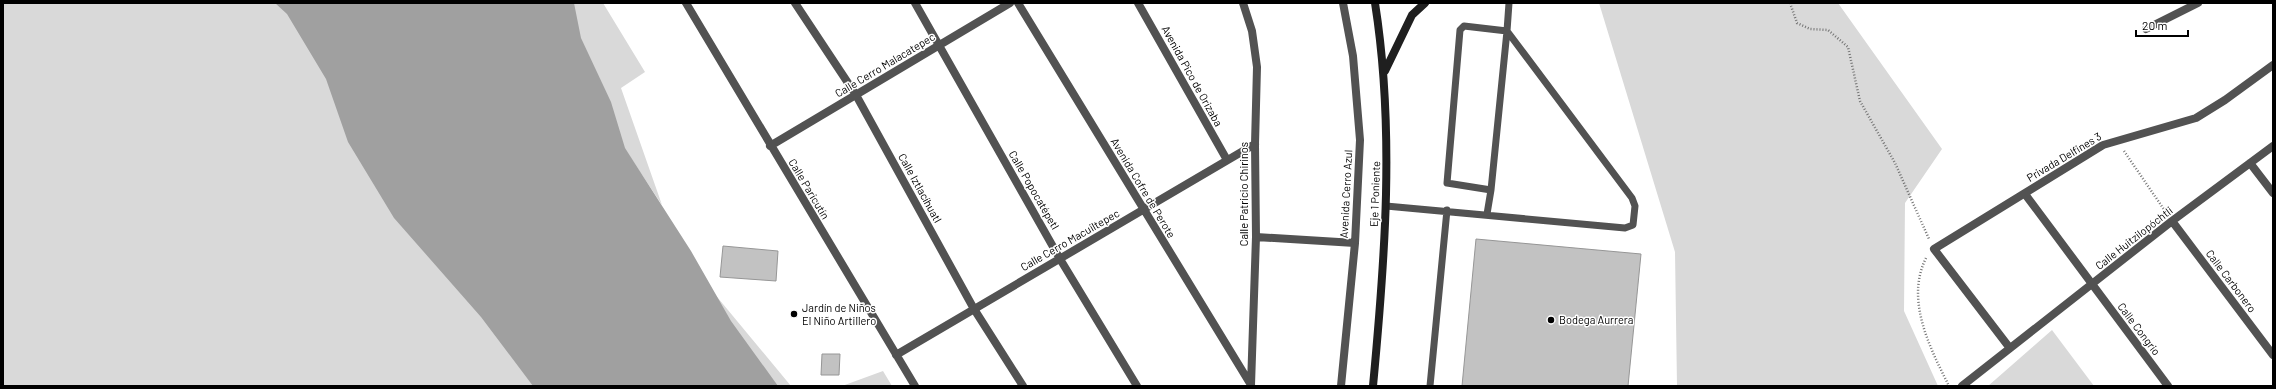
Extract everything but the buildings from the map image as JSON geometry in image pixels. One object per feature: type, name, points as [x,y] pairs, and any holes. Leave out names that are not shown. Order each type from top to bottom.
[{"type":"main road","name":"Eje 1 Poniente","points":[[1373,386],[1381,302],[1386,206],[1387,117],[1384,72],[1375,3]]},
{"type":"main road","points":[[1384,72],[1412,15],[1425,3]]},
{"type":"street","name":"Calle Paricutín","points":[[686,3],[770,146],[915,386]]},
{"type":"street","name":"Calle Iztlacíhuatl","points":[[795,3],[856,95],[974,309],[1023,386]]},
{"type":"street","name":"Calle Popocatépetl","points":[[915,3],[1060,259],[1137,386]]},
{"type":"street","name":"Calle Cerro Malacatepec","points":[[770,146],[1010,3]]},
{"type":"street","name":"Avenida Cofre de Perote","points":[[1018,3],[1251,385]]},
{"type":"street","name":"Avenida Pico de Orizaba","points":[[1138,3],[1227,160]]},
{"type":"street","name":"Calle Patricio Chirinos","points":[[1243,3],[1252,31],[1257,67],[1255,144],[1256,237],[1251,385]]},
{"type":"street","name":"Avenida Cerro Azul","points":[[1341,386],[1355,243],[1360,140],[1353,56],[1344,3]]},
{"type":"street","points":[[2146,29],[2198,3]]},
{"type":"street","name":"Privada Delfines 3","points":[[1934,249],[2103,145],[2196,118],[2225,100],[2273,65]]},
{"type":"street","name":"Calle Cerro Macuiltepec","points":[[896,355],[1255,144]]},
{"type":"street","name":"Calle Huitzilopóchtli","points":[[1962,386],[2009,347],[2092,286],[2172,221],[2273,146]]},
{"type":"street","points":[[2250,163],[2273,193]]},
{"type":"street","name":"Calle Congrio","points":[[2024,194],[2168,386]]},
{"type":"street","name":"Calle Carbonero","points":[[2172,221],[2273,355]]},
{"type":"street","points":[[1256,237],[1355,243]]},
{"type":"street","points":[[1934,249],[2009,347]]},
{"type":"lane","points":[[1487,214],[1491,190],[1510,3]]},
{"type":"lane","points":[[1386,206],[1447,210],[1625,228],[1633,225],[1635,206],[1632,198],[1507,31],[1464,26],[1460,30],[1448,183],[1491,190]]},
{"type":"lane","points":[[1430,386],[1447,210]]},
{"type":"path","points":[[1790,3],[1797,23],[1810,29],[1828,30],[1848,47],[1860,102],[1895,163],[1934,249],[1923,265],[1920,275],[1919,297],[1921,324],[1934,357],[1950,386]]},
{"type":"path","points":[[2117,140],[2172,221]]},
{"type":"shaded area","points":[[3,3],[603,3],[645,72],[621,88],[662,205],[627,152],[640,204],[791,386],[3,386]]},
{"type":"shaded area","points":[[275,3],[574,3],[581,38],[611,102],[625,148],[691,251],[731,321],[778,386],[533,386],[481,317],[394,218],[348,142],[326,79],[287,14]]},
{"type":"shaded area","points":[[1599,3],[1838,3],[1942,149],[1905,203],[1904,311],[1938,386],[1677,386],[1675,252]]},
{"type":"shaded area","points":[[2052,330],[2094,386],[1988,386]]},
{"type":"shaded area","points":[[883,371],[892,386],[842,386]]},
{"type":"place","name":"Jardín de Niños El Niño Artillero","points":[[794,314]]},
{"type":"place","name":"Bodega Aurrera","points":[[1551,320]]}]
